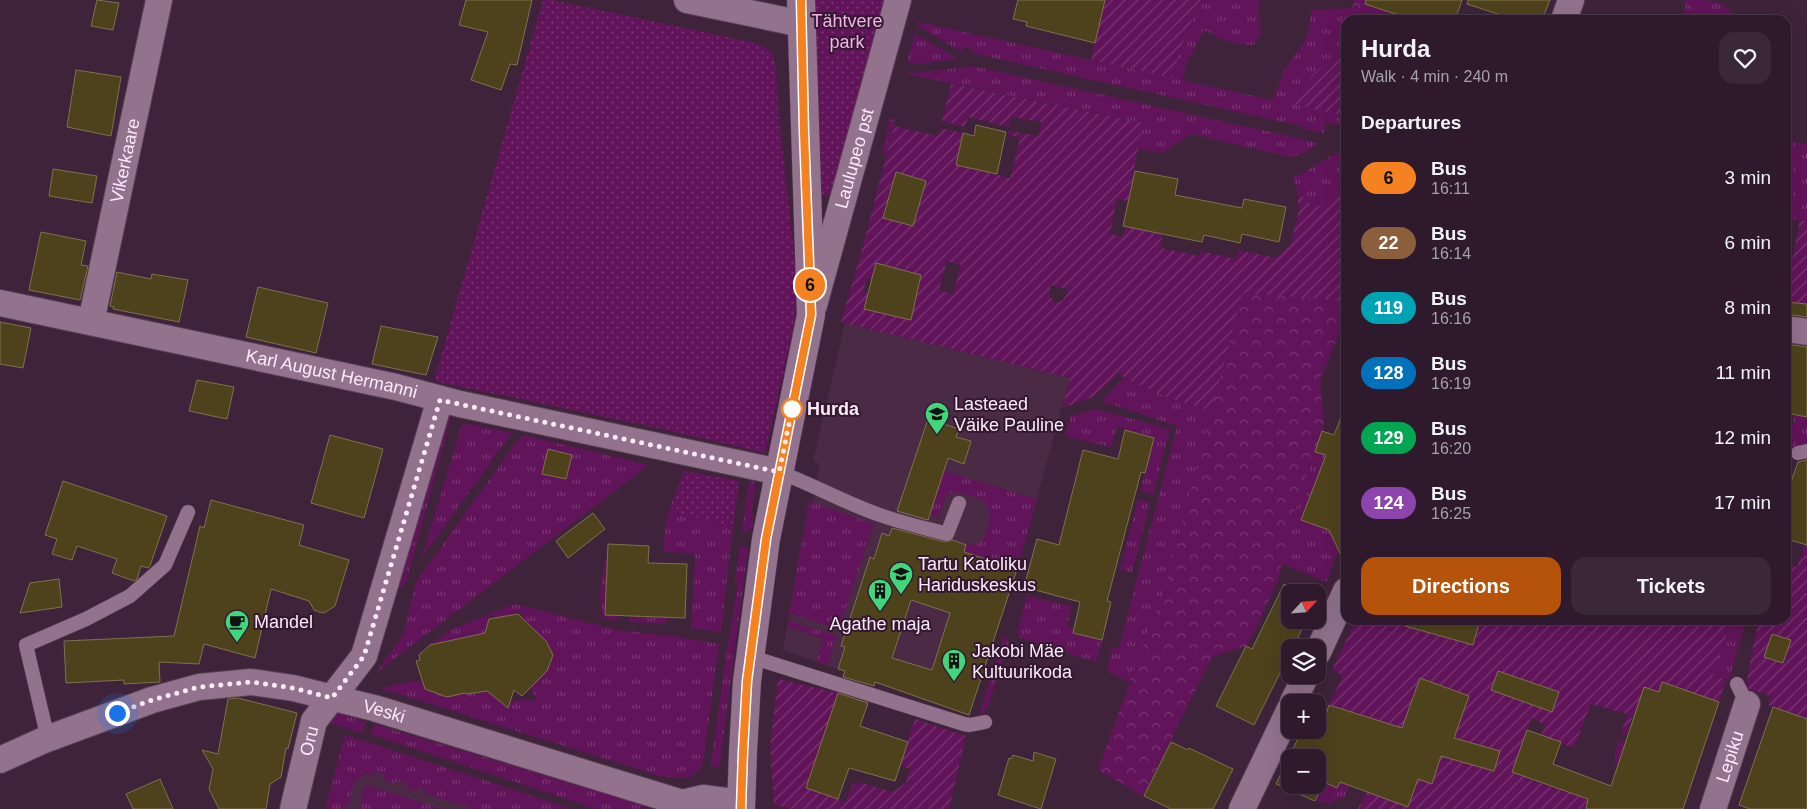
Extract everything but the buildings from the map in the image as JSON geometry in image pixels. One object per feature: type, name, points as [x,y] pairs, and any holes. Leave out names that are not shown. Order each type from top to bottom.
[{"type":"main road","points":[[741,806],[743,742],[751,657],[766,539],[811,315],[804,132],[802,12]]},
{"type":"street","name":"Vikerkaare","points":[[91,322],[159,0]]},
{"type":"street","points":[[688,0],[802,12]]},
{"type":"street","name":"Laulupeo pst","points":[[811,315],[898,0]]},
{"type":"street","points":[[1566,15],[1571,0]]},
{"type":"street","name":"Karl August Hermanni","points":[[0,303],[396,386],[440,400],[779,472]]},
{"type":"street","points":[[1791,330],[1807,332]]},
{"type":"street","name":"Oru","points":[[293,809],[314,721],[364,656],[440,400]]},
{"type":"street","points":[[1324,639],[1341,602]]},
{"type":"street","name":"Veski","points":[[0,760],[48,739],[152,700],[199,687],[251,682],[293,688],[374,708],[676,805],[704,798],[741,806]]},
{"type":"street","name":"Lepiku","points":[[1713,809],[1742,694]]},
{"type":"street","points":[[1242,809],[1281,728]]},
{"type":"lane","points":[[779,472],[804,481],[844,501],[880,515],[948,534],[959,503]]},
{"type":"lane","points":[[48,739],[26,645],[86,619],[130,596],[165,565],[188,512]]},
{"type":"lane","points":[[751,657],[964,724],[970,725],[985,722]]},
{"type":"shaded area","points":[[845,323],[1070,378],[1017,569],[969,715],[783,650],[809,501],[813,501],[820,464],[813,461]]},
{"type":"shaded area","points":[[345,735],[572,809],[325,809]]},
{"type":"green space","points":[[543,0],[552,0],[746,41],[760,45],[772,52],[776,67],[779,120],[796,270],[796,316],[765,453],[676,432],[434,381]]},
{"type":"green space","name":"Tähtvere park","points":[[814,0],[887,0],[835,187],[826,196],[820,193]]},
{"type":"green space","points":[[1105,0],[1200,0],[1179,52],[1173,78],[1091,60]]},
{"type":"green space","points":[[1200,0],[1260,0],[1258,13],[1261,33],[1254,45],[1228,41],[1204,30],[1187,63],[1182,80],[1272,100],[1283,72],[1306,39],[1312,10],[1352,8],[1351,15],[1341,15],[1341,51],[1296,105],[1341,115],[1341,126],[1326,122],[1324,133],[1303,129],[1302,126],[971,53],[971,49],[963,47],[962,52],[918,26],[919,22],[1173,78],[1179,52]]},
{"type":"green space","points":[[1354,0],[1401,0],[1396,15],[1387,13],[1351,15]]},
{"type":"green space","points":[[1686,0],[1704,0],[1716,2],[1728,8],[1736,15],[1684,15]]},
{"type":"green space","points":[[1387,13],[1396,15],[1376,15]]},
{"type":"green space","points":[[915,34],[958,59],[917,64],[907,62]]},
{"type":"green space","points":[[1341,51],[1341,115],[1295,105],[1314,73]]},
{"type":"green space","points":[[973,66],[1316,143],[1304,153],[1290,157],[1191,134],[1162,153],[1138,149],[1143,123],[907,74],[906,71],[916,73]]},
{"type":"green space","points":[[951,84],[1143,123],[1128,201],[1117,199],[1110,234],[1123,237],[1126,224],[1162,234],[1161,248],[1199,256],[1201,251],[1236,259],[1239,250],[1276,258],[1290,245],[1299,210],[1297,191],[1309,203],[1322,207],[1329,202],[1333,192],[1341,193],[1341,301],[1242,293],[1211,414],[1205,409],[1171,399],[1124,378],[1119,373],[1093,397],[1062,408],[1070,378],[841,322],[894,126],[938,136],[941,128],[963,133],[956,165],[1010,178],[1020,138],[1008,135],[1008,131],[1039,136],[1041,122],[1011,117],[1009,127],[968,117],[965,127],[942,121]],"holes":[[[896,173],[926,181],[913,226],[883,218]],[[947,261],[961,265],[953,294],[939,290]],[[876,263],[921,275],[911,320],[869,293],[863,292],[867,278],[872,279]],[[1051,285],[1067,289],[1067,294],[1062,301],[1055,303],[1051,299],[1049,293]]]},
{"type":"green space","points":[[890,119],[895,120],[886,154],[882,153]]},
{"type":"green space","points":[[1791,142],[1807,144],[1807,222],[1791,219]]},
{"type":"green space","points":[[1341,152],[1341,179],[1338,193],[1333,192],[1329,202],[1322,207],[1310,203],[1299,194],[1293,177]]},
{"type":"green space","points":[[1800,220],[1807,222],[1807,307],[1791,305],[1791,265]]},
{"type":"green space","points":[[1242,292],[1341,301],[1341,330],[1320,383],[1324,423],[1289,528],[1279,577],[1246,646],[1212,657],[1143,796],[1098,770],[1165,589]]},
{"type":"green space","points":[[1124,378],[1171,399],[1205,409],[1211,414],[1165,589],[1129,683],[1109,672],[1107,668],[1113,647],[1119,648],[1177,426],[1102,401]]},
{"type":"green space","points":[[1095,409],[1170,429],[1153,495],[1140,491],[1153,438],[1117,427],[1111,447],[1065,436],[1070,417]]},
{"type":"green space","points":[[452,414],[406,582],[402,587],[396,587],[445,415]]},
{"type":"green space","points":[[1795,414],[1807,417],[1807,445],[1796,446],[1791,460],[1791,430]]},
{"type":"green space","points":[[462,424],[512,433],[422,557]]},
{"type":"green space","points":[[523,435],[649,465],[377,672],[403,635],[416,582]]},
{"type":"green space","points":[[1315,452],[1326,456],[1301,520],[1331,531],[1341,540],[1326,582],[1281,563],[1289,528]]},
{"type":"green space","points":[[684,471],[739,481],[733,527],[669,510]]},
{"type":"green space","points":[[944,471],[1037,499],[1017,569],[964,552],[966,545],[982,541],[986,534],[989,519],[988,510],[987,506],[980,500],[963,494],[947,493],[938,517],[930,514]]},
{"type":"green space","points":[[751,481],[754,482],[755,486],[752,510],[753,527],[746,532],[742,528],[748,487]]},
{"type":"green space","points":[[1138,499],[1150,503],[1132,573],[1120,569]]},
{"type":"green space","points":[[809,501],[874,524],[839,629],[789,613]]},
{"type":"green space","points":[[669,510],[733,527],[721,632],[691,628],[695,556],[693,554],[663,551]]},
{"type":"green space","points":[[1807,539],[1807,719],[1768,705],[1771,696],[1746,688],[1758,625],[1791,625],[1791,566],[1797,567]],"holes":[[[1772,634],[1791,640],[1783,663],[1765,657]]]},
{"type":"green space","points":[[740,546],[748,548],[720,763],[717,768],[711,765],[738,582],[735,581]]},
{"type":"green space","points":[[619,548],[605,615],[617,616],[617,621],[602,617],[600,592],[605,561]]},
{"type":"green space","points":[[1027,596],[1071,606],[1067,627],[1074,629],[1073,633],[1102,640],[1096,662],[1020,638],[1017,631]]},
{"type":"green space","points":[[515,604],[617,630],[672,636],[719,644],[704,757],[698,771],[690,777],[663,777],[380,688],[420,680],[421,685],[424,684],[450,696],[465,690],[466,694],[490,690],[508,708],[510,702],[527,699],[532,702],[536,698],[529,678],[541,678],[544,674],[541,671],[521,620],[523,615],[519,611],[505,617],[491,615],[489,621],[494,637],[460,638],[455,639],[455,642],[442,644],[441,642],[437,643],[437,645],[428,646],[453,629]]},
{"type":"green space","points":[[629,616],[667,618],[666,624],[629,622]]},
{"type":"green space","points":[[788,621],[837,636],[827,665],[816,661],[823,639],[787,626]]},
{"type":"green space","points":[[1354,625],[1443,625],[1440,636],[1472,645],[1478,625],[1729,625],[1713,675],[1726,680],[1719,702],[1662,682],[1649,721],[1633,715],[1626,735],[1621,734],[1627,714],[1591,704],[1574,748],[1543,736],[1527,779],[1586,798],[1636,807],[1588,801],[1586,809],[1361,809],[1369,792],[1408,807],[1418,779],[1390,724],[1329,705],[1343,675],[1332,670]],"holes":[[[1498,671],[1559,692],[1552,711],[1491,690]],[[1420,678],[1457,691],[1451,708],[1463,713],[1456,732],[1445,728],[1400,733]],[[1531,718],[1545,724],[1538,745],[1524,740]],[[1469,742],[1499,751],[1494,770]]]},
{"type":"green space","points":[[1729,625],[1745,625],[1729,680],[1713,675]]},
{"type":"green space","points":[[1005,635],[1009,642],[987,708],[980,716],[979,714]]},
{"type":"green space","points":[[778,679],[838,693],[806,788],[846,802],[852,785],[859,782],[892,792],[906,783],[910,769],[900,765],[915,719],[966,736],[949,809],[792,809],[774,805],[770,746]]},
{"type":"green space","points":[[334,712],[366,722],[362,733],[325,721]]},
{"type":"green space","points":[[374,724],[639,804],[646,809],[597,809],[370,734]]},
{"type":"green space","points":[[345,735],[572,809],[470,809],[470,807],[425,794],[426,790],[418,787],[416,791],[406,788],[407,783],[397,780],[395,784],[384,780],[385,775],[375,771],[373,777],[365,774],[355,781],[348,806],[344,805],[342,809],[325,809]]},
{"type":"green space","points":[[1385,739],[1368,796],[1361,809],[1358,809],[1365,794],[1373,760],[1356,769],[1345,796],[1330,803],[1315,801],[1318,794],[1326,794],[1326,783],[1337,788],[1345,770]]},
{"type":"green space","points":[[1619,740],[1625,742],[1626,780],[1615,761],[1615,752]]},
{"type":"green space","points":[[367,785],[442,809],[359,809],[364,788]]},
{"type":"bus line","name":"6","points":[[741,809],[747,681],[766,539],[811,315],[801,0]]},
{"type":"place","name":"Hurda","points":[[792,409]]},
{"type":"place","name":"Lasteaed Väike Pauline","points":[[937,435]]},
{"type":"place","name":"Tartu Katoliku Hariduskeskus","points":[[901,595]]},
{"type":"place","name":"Agathe maja","points":[[880,612]]},
{"type":"place","name":"Mandel","points":[[237,643]]},
{"type":"place","name":"Jakobi Mäe Kultuurikoda","points":[[954,682]]},
{"type":"route","points":[[117,713],[152,700],[199,687],[251,682],[293,688],[332,698],[364,656],[440,400],[779,472],[792,409]]}]
